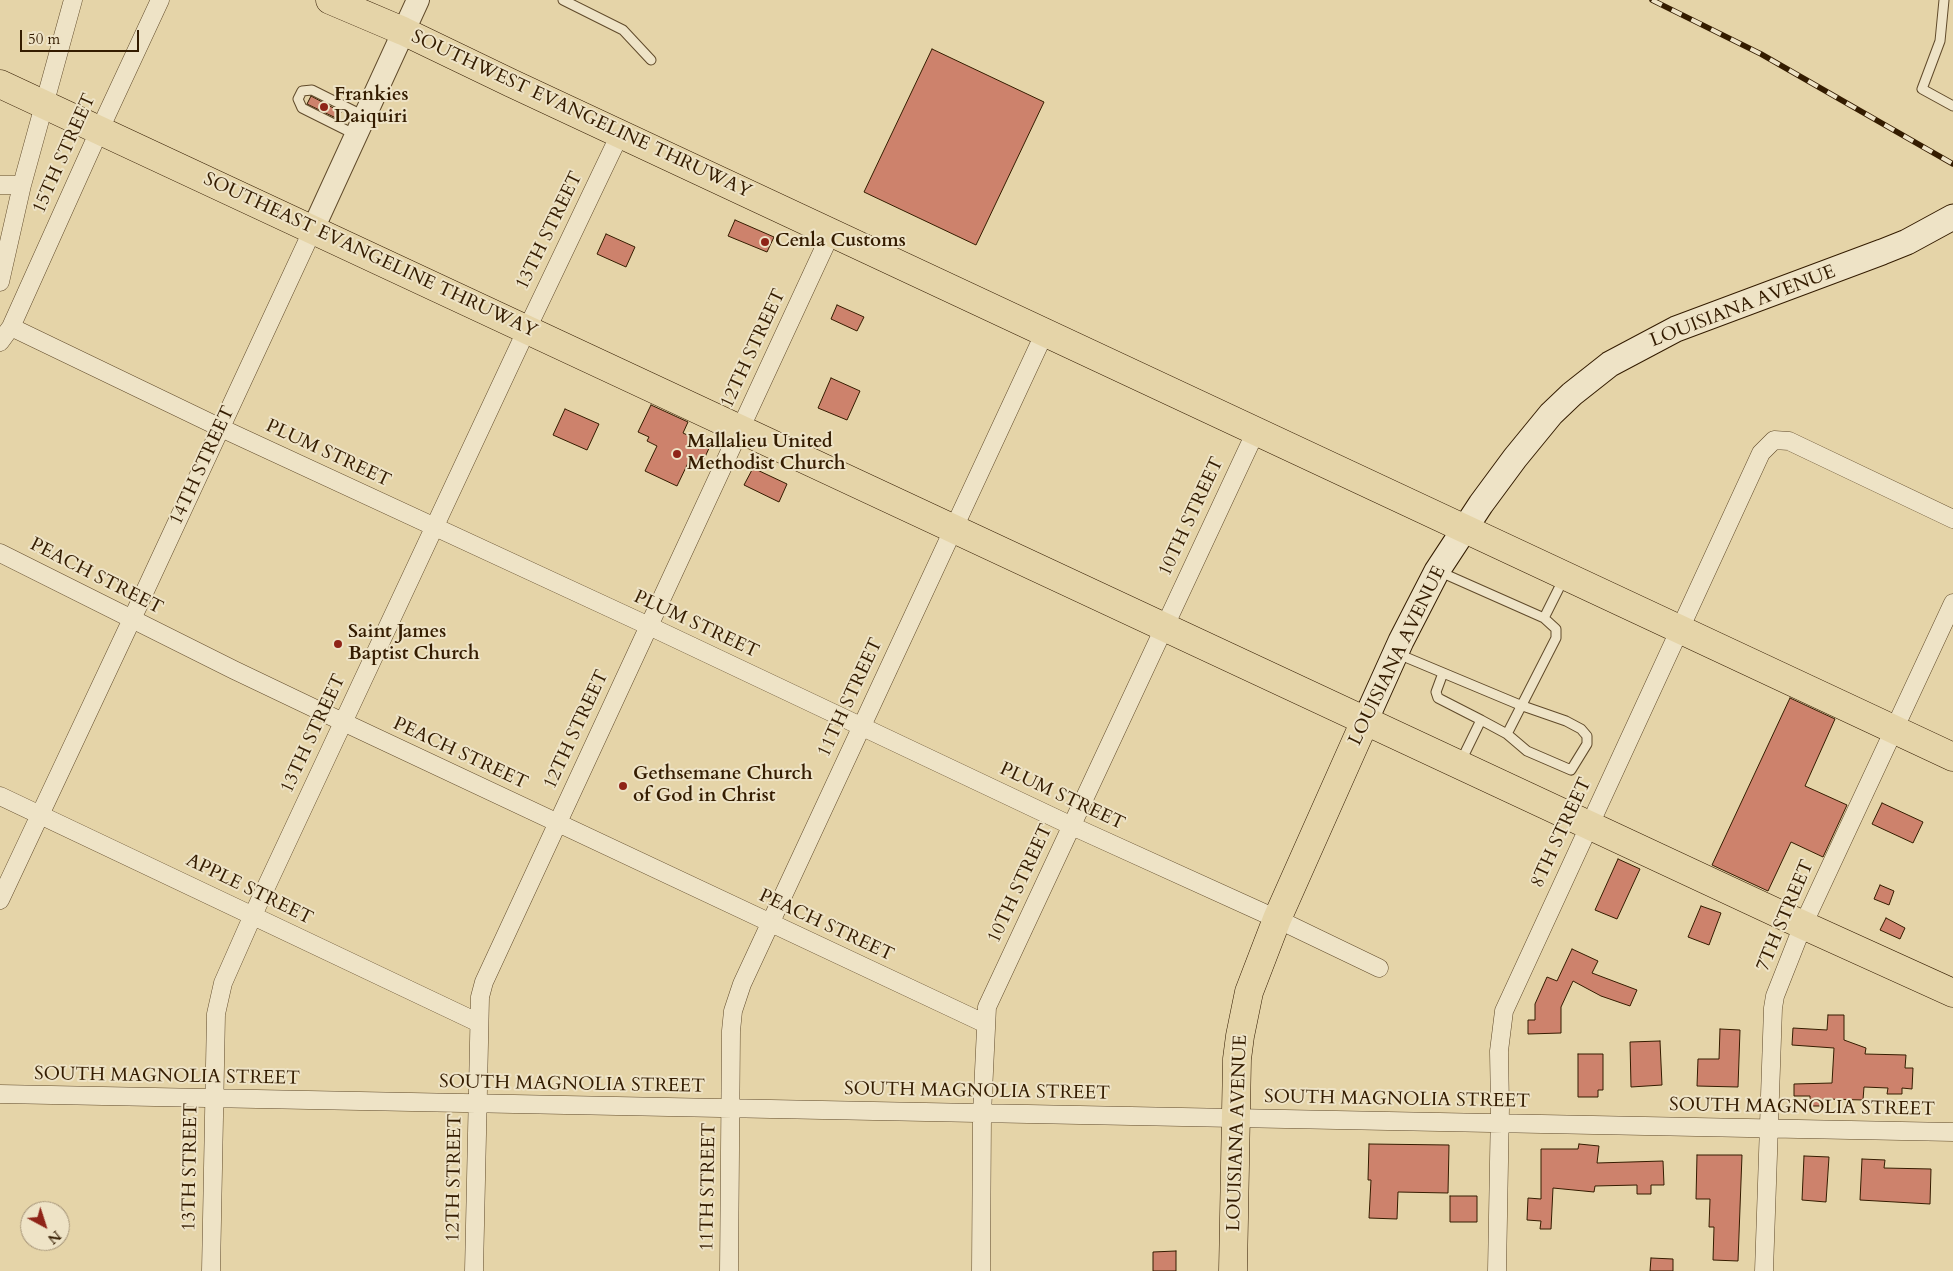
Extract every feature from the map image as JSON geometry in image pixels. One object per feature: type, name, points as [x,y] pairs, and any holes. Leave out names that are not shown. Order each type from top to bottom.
[{"type":"main road","name":"SOUTHWEST EVANGELINE THRUWAY","points":[[330,0],[403,31],[1953,757]]},
{"type":"main road","name":"SOUTHEAST EVANGELINE THRUWAY","points":[[0,84],[1803,925],[1953,993]]},
{"type":"main road","name":"LOUISIANA AVENUE","points":[[1232,1271],[1237,1059],[1247,1000],[1255,971],[1395,653],[1437,571],[1464,529],[1515,458],[1551,414],[1572,394],[1610,364],[1676,329],[1907,242],[1953,217]]},
{"type":"street","points":[[0,282],[22,185],[73,0]]},
{"type":"street","name":"15TH STREET","points":[[12,327],[160,0]]},
{"type":"street","name":"14TH STREET","points":[[0,900],[221,428],[418,0]]},
{"type":"street","name":"13TH STREET","points":[[211,1271],[216,1014],[229,966],[526,329],[620,134]]},
{"type":"street","points":[[0,185],[22,185]]},
{"type":"street","name":"12TH STREET","points":[[474,1271],[479,1022],[480,996],[484,982],[831,233]]},
{"type":"street","points":[[0,342],[12,327]]},
{"type":"street","name":"PLUM STREET","points":[[12,327],[221,428],[1379,968]]},
{"type":"street","name":"11TH STREET","points":[[730,1271],[731,1031],[733,1011],[742,984],[1045,332]]},
{"type":"street","name":"10TH STREET","points":[[981,1271],[982,1114],[988,1007],[1256,431]]},
{"type":"street","name":"8TH STREET","points":[[1497,1271],[1500,1123],[1499,1051],[1504,1011],[1761,452],[1774,440],[1789,441],[1953,519]]},
{"type":"street","name":"PEACH STREET","points":[[0,553],[343,722],[986,1024]]},
{"type":"street","name":"7TH STREET","points":[[1764,1271],[1770,1129],[1772,1008],[1775,996],[1803,925],[1953,603]]},
{"type":"street","name":"APPLE STREET","points":[[0,796],[479,1022]]},
{"type":"street","name":"SOUTH MAGNOLIA STREET","points":[[0,1094],[214,1100],[731,1108],[1953,1132]]},
{"type":"lane","points":[[563,0],[623,30],[651,60]]},
{"type":"lane","points":[[1944,0],[1940,41],[1922,89],[1953,106]]},
{"type":"lane","points":[[312,90],[360,126],[302,108],[298,99],[302,91],[312,90]]},
{"type":"lane","points":[[1437,571],[1544,618],[1556,628],[1556,638],[1520,705],[1507,734]]},
{"type":"lane","points":[[1544,618],[1565,575]]},
{"type":"lane","points":[[1395,653],[1520,705],[1566,721],[1581,729],[1587,736],[1587,744],[1571,770],[1527,751],[1507,734],[1438,698],[1436,692],[1443,673]]},
{"type":"lane","points":[[1460,765],[1481,720]]},
{"type":"building","points":[[932,49],[1044,102],[976,245],[864,192]]},
{"type":"building","name":"Frankies Daiquiri","points":[[311,96],[341,112],[338,119],[307,104]]},
{"type":"building","points":[[735,220],[774,237],[767,252],[728,236]]},
{"type":"building","points":[[606,234],[635,247],[626,267],[597,254]]},
{"type":"building","points":[[837,305],[864,317],[857,331],[831,319]]},
{"type":"building","points":[[831,378],[860,391],[847,420],[818,408]]},
{"type":"building","points":[[651,405],[688,422],[683,433],[710,446],[701,466],[689,461],[677,486],[645,471],[657,446],[647,441],[649,437],[638,432]]},
{"type":"building","points":[[565,409],[599,424],[587,450],[553,435]]},
{"type":"building","points":[[753,468],[787,484],[779,502],[744,485]]},
{"type":"building","points":[[1790,698],[1835,719],[1805,786],[1847,805],[1823,857],[1791,842],[1768,891],[1712,865]]},
{"type":"building","points":[[1882,803],[1923,822],[1913,843],[1872,824]]},
{"type":"building","points":[[1618,859],[1640,869],[1617,919],[1595,910]]},
{"type":"building","points":[[1880,885],[1894,891],[1889,905],[1874,899]]},
{"type":"building","points":[[1701,906],[1721,913],[1709,945],[1688,937]]},
{"type":"building","points":[[1886,918],[1905,928],[1900,939],[1880,930]]},
{"type":"building","points":[[1572,949],[1598,961],[1592,973],[1637,990],[1630,1006],[1601,996],[1573,981],[1561,1007],[1561,1033],[1528,1034],[1528,1020],[1535,1020],[1535,1004],[1547,977],[1557,981]]},
{"type":"building","points":[[1828,1015],[1844,1015],[1844,1040],[1866,1048],[1865,1054],[1906,1055],[1905,1068],[1913,1068],[1912,1089],[1902,1088],[1902,1094],[1887,1094],[1888,1088],[1864,1087],[1863,1100],[1823,1099],[1823,1106],[1810,1106],[1810,1096],[1794,1096],[1794,1084],[1832,1083],[1834,1048],[1792,1045],[1793,1028],[1827,1030]]},
{"type":"building","points":[[1720,1029],[1740,1030],[1738,1087],[1697,1086],[1698,1059],[1719,1059]]},
{"type":"building","points":[[1660,1041],[1662,1085],[1631,1087],[1630,1042]]},
{"type":"building","points":[[1578,1054],[1603,1054],[1603,1090],[1598,1090],[1598,1097],[1578,1097]]},
{"type":"building","points":[[1369,1144],[1449,1145],[1448,1193],[1398,1192],[1397,1219],[1369,1218],[1371,1180],[1368,1180]]},
{"type":"building","points":[[1579,1144],[1599,1146],[1597,1163],[1663,1161],[1664,1185],[1651,1185],[1651,1194],[1637,1194],[1637,1185],[1595,1186],[1594,1192],[1553,1188],[1551,1229],[1540,1229],[1541,1221],[1527,1220],[1528,1198],[1541,1199],[1541,1149],[1578,1149]]},
{"type":"building","points":[[1697,1155],[1742,1155],[1738,1261],[1713,1260],[1714,1227],[1709,1227],[1710,1199],[1696,1199]]},
{"type":"building","points":[[1804,1156],[1829,1157],[1826,1202],[1802,1200]]},
{"type":"building","points":[[1862,1159],[1885,1160],[1884,1168],[1931,1169],[1930,1204],[1860,1200]]},
{"type":"building","points":[[1450,1196],[1477,1196],[1477,1222],[1450,1222]]},
{"type":"building","points":[[1176,1251],[1176,1271],[1153,1271],[1153,1252]]},
{"type":"building","points":[[1651,1258],[1673,1259],[1673,1271],[1650,1271]]},
{"type":"railway","points":[[1652,0],[1761,54],[1953,164]]},
{"type":"place","name":"Frankies Daiquiri","points":[[324,107]]},
{"type":"place","name":"Cenla Customs","points":[[765,242]]},
{"type":"place","name":"Mallalieu United Methodist Church","points":[[677,454]]},
{"type":"place","name":"Saint James Baptist Church","points":[[338,644]]},
{"type":"place","name":"Gethsemane Church of God in Christ","points":[[623,786]]}]
